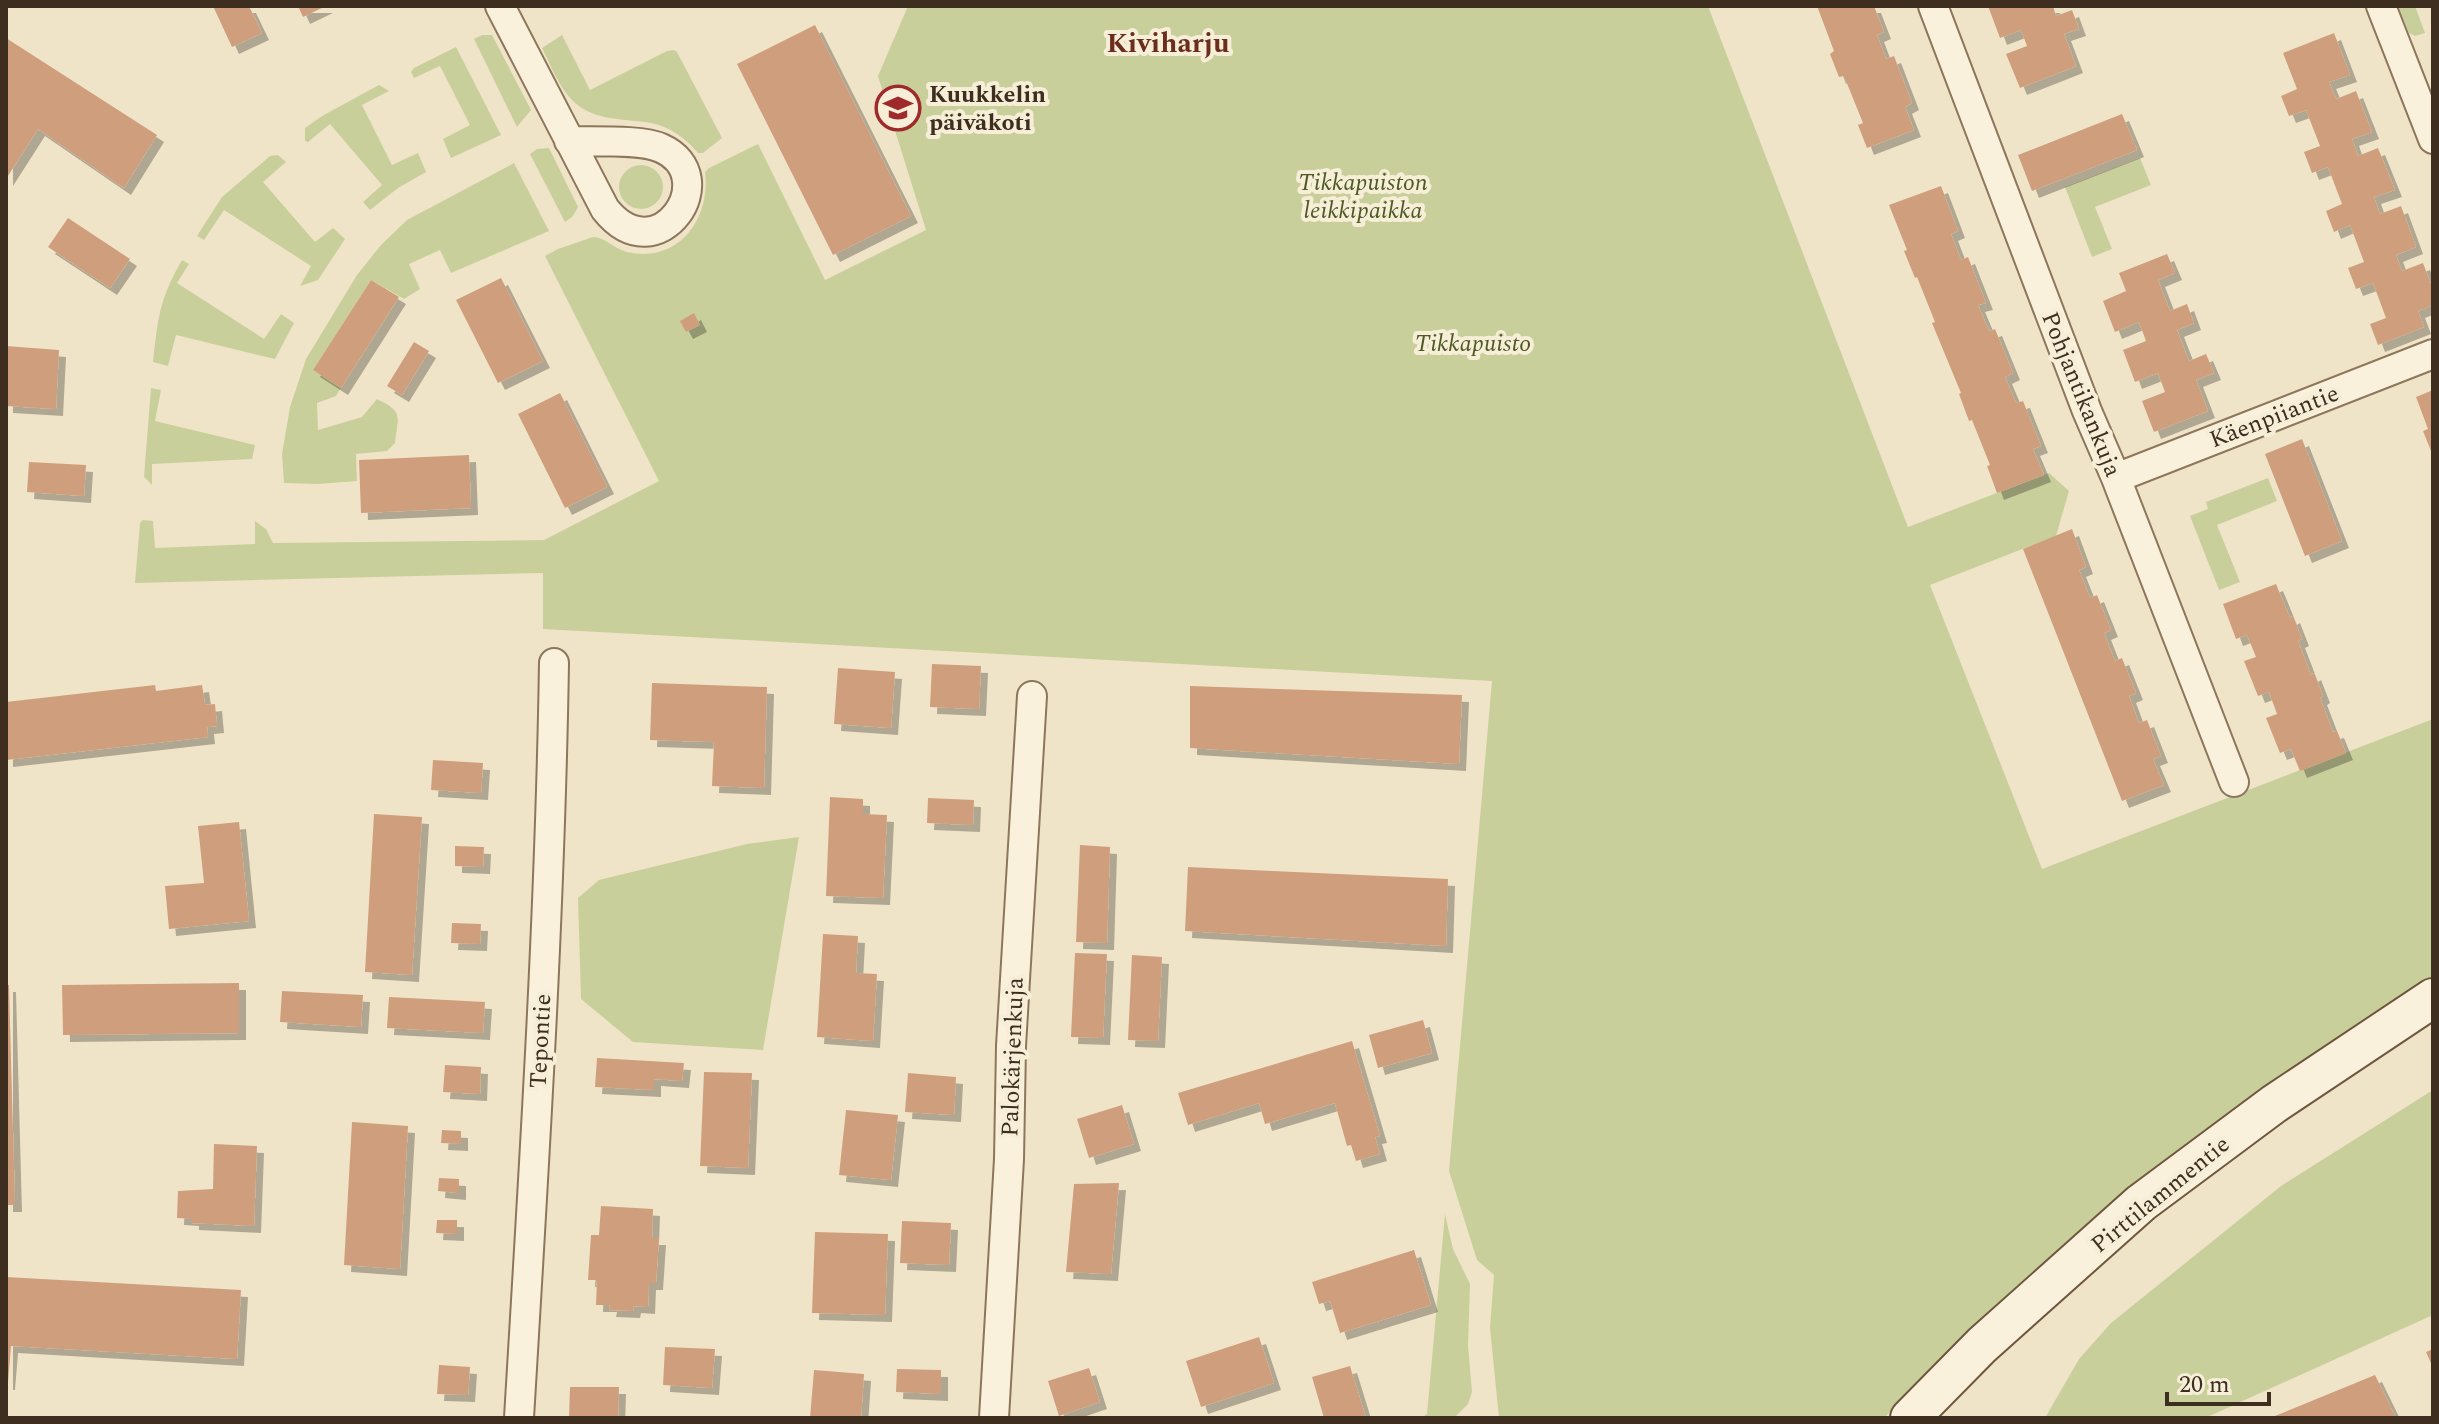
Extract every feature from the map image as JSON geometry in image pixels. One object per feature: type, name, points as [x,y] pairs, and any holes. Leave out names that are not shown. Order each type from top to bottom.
[{"type":"street","points":[[500,6],[569,141]]},
{"type":"street","name":"Pohjantikankuja","points":[[1933,6],[2087,411],[2234,782]]},
{"type":"street","points":[[2381,6],[2433,139]]},
{"type":"street","name":"Käenpiiantie","points":[[2116,478],[2433,354]]},
{"type":"street","name":"Tepontie","points":[[519,1418],[538,1081],[554,663]]},
{"type":"street","name":"Palokärjenkuja","points":[[994,1418],[1009,1159],[1011,1031],[1032,696]]},
{"type":"street","name":"Pirttilammentie","points":[[1910,1418],[1982,1345],[2141,1203],[2274,1104],[2433,998]]},
{"type":"green space","name":"Tikkapuisto","points":[[908,6],[1708,6],[1908,527],[2049,473],[2069,491],[2056,536],[1930,585],[2042,869],[2433,719],[2433,979],[2264,1089],[1970,1331],[1884,1418],[1499,1418],[1490,1328],[1494,1275],[1477,1260],[1449,1171],[1492,681],[543,629],[543,573],[135,583],[140,523],[143,520],[153,521],[155,548],[255,544],[255,521],[266,529],[273,543],[544,540],[659,481],[545,256],[593,237],[627,252],[645,254],[676,244],[687,234],[703,206],[705,172],[758,144],[825,280],[926,230],[878,76]]},
{"type":"green space","points":[[2398,6],[2415,6],[2425,33],[2415,36],[2409,33]]},
{"type":"green space","points":[[492,35],[531,110],[517,127],[474,39]]},
{"type":"green space","points":[[562,35],[590,90],[674,50],[722,138],[703,153],[698,153],[683,138],[665,127],[601,116],[583,108],[564,90],[542,48]]},
{"type":"green space","points":[[456,47],[501,135],[451,158],[443,139],[470,125],[440,66],[414,78],[411,72]]},
{"type":"green space","points":[[379,85],[389,91],[362,105],[392,165],[418,153],[426,172],[398,188],[370,210],[363,202],[382,185],[330,124],[308,142],[305,141],[305,128]]},
{"type":"green space","points":[[549,148],[578,207],[565,222],[530,154],[537,149]]},
{"type":"green space","points":[[278,155],[286,162],[263,182],[315,242],[333,228],[345,239],[318,280],[300,286],[311,266],[224,210],[204,240],[197,236],[222,197],[270,156]]},
{"type":"green space","points":[[2140,158],[2151,185],[2095,207],[2112,249],[2092,257],[2065,187]]},
{"type":"green space","points":[[514,163],[549,231],[451,273],[440,250],[409,264],[420,289],[404,299],[371,280],[313,370],[341,388],[336,396],[317,403],[318,430],[362,417],[377,399],[392,408],[397,416],[395,443],[387,451],[356,454],[357,481],[284,483],[282,454],[290,407],[306,359],[357,275],[381,245],[407,220]]},
{"type":"green space","points":[[641,165],[657,171],[663,187],[657,203],[641,209],[625,203],[619,187],[625,171]]},
{"type":"green space","points":[[182,260],[189,264],[177,283],[264,339],[281,314],[294,323],[275,359],[176,335],[168,366],[153,362],[161,310],[168,287]]},
{"type":"green space","points":[[151,388],[161,390],[155,421],[255,445],[252,459],[152,464],[152,485],[144,477]]},
{"type":"green space","points":[[2268,478],[2277,501],[2217,525],[2240,582],[2219,590],[2190,516],[2208,509],[2206,502]]},
{"type":"green space","points":[[799,837],[763,1050],[633,1042],[581,999],[578,898],[599,880],[747,844]]},
{"type":"green space","points":[[2433,1090],[2433,1315],[2205,1418],[2045,1418],[2079,1359],[2111,1323],[2281,1186]]},
{"type":"green space","points":[[1445,1214],[1453,1249],[1470,1284],[1468,1346],[1472,1392],[1468,1404],[1454,1418],[1421,1418],[1427,1414]]},
{"type":"building","points":[[213,6],[249,6],[262,33],[232,47]]},
{"type":"building","points":[[298,6],[326,6],[303,17]]},
{"type":"building","points":[[1817,6],[1874,6],[1884,32],[1877,35],[1886,59],[1894,56],[1912,103],[1905,107],[1914,130],[1867,148],[1858,125],[1863,123],[1844,76],[1839,77],[1830,54],[1834,51]]},
{"type":"building","points":[[1988,6],[2053,6],[2056,16],[2072,10],[2079,29],[2064,34],[2076,66],[2020,88],[2006,54],[2027,46],[2021,30],[2000,38]]},
{"type":"building","points":[[815,25],[911,216],[833,255],[737,64]]},
{"type":"building","points":[[2334,33],[2350,75],[2329,82],[2336,99],[2356,91],[2372,132],[2352,139],[2358,156],[2378,148],[2395,190],[2374,197],[2380,214],[2401,206],[2416,247],[2396,255],[2402,271],[2423,263],[2433,289],[2433,305],[2418,311],[2424,327],[2378,345],[2370,324],[2386,318],[2373,283],[2356,289],[2348,268],[2364,262],[2350,225],[2334,232],[2326,211],[2342,204],[2328,167],[2312,173],[2304,152],[2320,146],[2306,110],[2289,116],[2281,96],[2297,89],[2283,53]]},
{"type":"building","points":[[6,38],[157,135],[124,188],[38,129],[6,179]]},
{"type":"building","points":[[2122,114],[2137,150],[2032,191],[2018,155]]},
{"type":"building","points":[[1941,186],[1958,231],[1951,234],[1961,260],[1968,257],[1986,303],[1978,305],[1989,331],[1995,329],[2013,373],[2005,377],[2016,403],[2023,401],[2041,446],[2033,449],[2044,475],[1997,493],[1987,466],[1990,465],[1972,420],[1969,421],[1961,393],[1932,323],[1935,322],[1904,251],[1907,250],[1889,205]]},
{"type":"building","points":[[68,218],[130,259],[110,288],[48,247]]},
{"type":"building","points":[[2167,254],[2175,273],[2158,280],[2170,311],[2187,304],[2194,323],[2177,330],[2189,361],[2206,354],[2214,373],[2196,380],[2208,411],[2154,432],[2142,401],[2165,392],[2158,373],[2135,382],[2123,350],[2146,341],[2139,322],[2115,332],[2103,301],[2126,291],[2119,273]]},
{"type":"building","points":[[501,278],[543,361],[498,383],[456,300]]},
{"type":"building","points":[[371,280],[399,297],[341,388],[313,370]]},
{"type":"building","points":[[694,313],[700,325],[686,332],[680,321]]},
{"type":"building","points":[[414,342],[429,351],[402,395],[387,386]]},
{"type":"building","points":[[6,346],[59,350],[56,409],[6,406]]},
{"type":"building","points":[[2433,390],[2433,456],[2423,431],[2428,429],[2416,397]]},
{"type":"building","points":[[560,393],[607,487],[565,508],[518,414]]},
{"type":"building","points":[[2302,439],[2342,541],[2305,556],[2265,454]]},
{"type":"building","points":[[469,455],[471,508],[361,513],[359,460]]},
{"type":"building","points":[[29,462],[86,465],[84,496],[27,492]]},
{"type":"building","points":[[2072,529],[2086,567],[2079,570],[2090,598],[2097,595],[2111,630],[2104,633],[2115,661],[2122,658],[2136,693],[2129,696],[2139,723],[2147,720],[2161,756],[2153,759],[2164,785],[2122,801],[2023,549]]},
{"type":"building","points":[[2276,584],[2302,639],[2298,641],[2323,696],[2320,698],[2333,732],[2337,731],[2346,753],[2300,771],[2291,749],[2280,753],[2266,718],[2277,714],[2269,692],[2258,696],[2244,661],[2256,657],[2247,635],[2236,639],[2223,604]]},
{"type":"building","points":[[932,664],[981,666],[979,709],[930,707]]},
{"type":"building","points":[[838,668],[895,672],[891,728],[834,724]]},
{"type":"building","points":[[652,683],[767,687],[764,788],[712,786],[714,742],[650,740]]},
{"type":"building","points":[[155,685],[156,691],[202,685],[205,705],[215,704],[217,726],[207,727],[208,737],[6,760],[6,702]]},
{"type":"building","points":[[1190,686],[1462,695],[1459,764],[1190,748]]},
{"type":"building","points":[[433,760],[483,763],[481,793],[431,790]]},
{"type":"building","points":[[830,797],[863,799],[863,814],[887,815],[883,898],[826,896]]},
{"type":"building","points":[[928,798],[974,800],[973,825],[927,823]]},
{"type":"building","points":[[374,814],[422,817],[412,975],[365,972]]},
{"type":"building","points":[[239,822],[249,921],[169,929],[165,886],[204,883],[198,826]]},
{"type":"building","points":[[1080,845],[1110,847],[1107,943],[1076,942]]},
{"type":"building","points":[[455,846],[484,847],[483,867],[455,866]]},
{"type":"building","points":[[1188,867],[1448,879],[1446,946],[1185,931]]},
{"type":"building","points":[[452,923],[481,924],[480,944],[451,943]]},
{"type":"building","points":[[823,934],[858,936],[856,973],[877,974],[873,1041],[817,1037]]},
{"type":"building","points":[[1075,953],[1107,954],[1103,1038],[1071,1037]]},
{"type":"building","points":[[1132,955],[1162,957],[1158,1041],[1128,1040]]},
{"type":"building","points":[[239,983],[239,1033],[63,1035],[62,985]]},
{"type":"building","points":[[6,985],[9,985],[15,1205],[6,1205]]},
{"type":"building","points":[[282,991],[363,995],[361,1027],[280,1022]]},
{"type":"building","points":[[389,997],[485,1002],[483,1033],[387,1028]]},
{"type":"building","points":[[1423,1020],[1432,1053],[1378,1068],[1369,1035]]},
{"type":"building","points":[[1352,1041],[1380,1136],[1375,1137],[1380,1154],[1356,1161],[1351,1145],[1347,1146],[1335,1103],[1265,1124],[1259,1103],[1188,1125],[1178,1093]]},
{"type":"building","points":[[597,1058],[684,1063],[682,1081],[654,1079],[654,1090],[595,1087]]},
{"type":"building","points":[[445,1065],[481,1067],[480,1094],[443,1092]]},
{"type":"building","points":[[704,1072],[752,1073],[748,1168],[700,1166]]},
{"type":"building","points":[[908,1073],[956,1077],[954,1115],[905,1112]]},
{"type":"building","points":[[1122,1105],[1134,1144],[1089,1158],[1077,1119]]},
{"type":"building","points":[[846,1110],[898,1115],[891,1180],[839,1175]]},
{"type":"building","points":[[352,1122],[408,1126],[400,1269],[344,1265]]},
{"type":"building","points":[[442,1130],[461,1131],[461,1144],[441,1143]]},
{"type":"building","points":[[214,1144],[257,1146],[254,1226],[192,1223],[192,1219],[177,1218],[178,1191],[213,1189]]},
{"type":"building","points":[[439,1178],[459,1179],[459,1193],[438,1191]]},
{"type":"building","points":[[1119,1183],[1111,1274],[1066,1272],[1074,1184]]},
{"type":"building","points":[[601,1206],[653,1209],[652,1238],[659,1238],[656,1283],[649,1283],[648,1307],[634,1306],[633,1311],[609,1310],[610,1305],[596,1305],[597,1280],[588,1280],[591,1235],[599,1235]]},
{"type":"building","points":[[437,1220],[457,1220],[457,1234],[436,1233]]},
{"type":"building","points":[[902,1221],[951,1223],[949,1265],[900,1263]]},
{"type":"building","points":[[815,1232],[888,1234],[885,1315],[812,1313]]},
{"type":"building","points":[[1414,1250],[1431,1305],[1340,1333],[1330,1301],[1319,1304],[1312,1282]]},
{"type":"building","points":[[6,1277],[241,1290],[237,1359],[11,1346],[6,1383]]},
{"type":"building","points":[[1259,1337],[1274,1383],[1201,1407],[1186,1361]]},
{"type":"building","points":[[665,1347],[715,1349],[712,1388],[663,1385]]},
{"type":"building","points":[[2433,1349],[2433,1368],[2426,1352]]},
{"type":"building","points":[[439,1365],[470,1367],[468,1395],[437,1394]]},
{"type":"building","points":[[1350,1366],[1366,1418],[1324,1418],[1312,1377]]},
{"type":"building","points":[[1089,1368],[1100,1402],[1059,1416],[1048,1381]]},
{"type":"building","points":[[897,1369],[941,1370],[941,1394],[896,1392]]},
{"type":"building","points":[[814,1370],[864,1374],[861,1418],[810,1418]]},
{"type":"building","points":[[2375,1375],[2396,1418],[2270,1418]]},
{"type":"building","points":[[570,1387],[619,1387],[618,1418],[569,1418]]},
{"type":"place","name":"Kuukkelin päiväkoti","points":[[898,108]]},
{"type":"district","name":"Kiviharju","points":[[1168,42]]},
{"type":"park label","name":"Tikkapuiston leikkipaikka","points":[[1363,196]]}]
